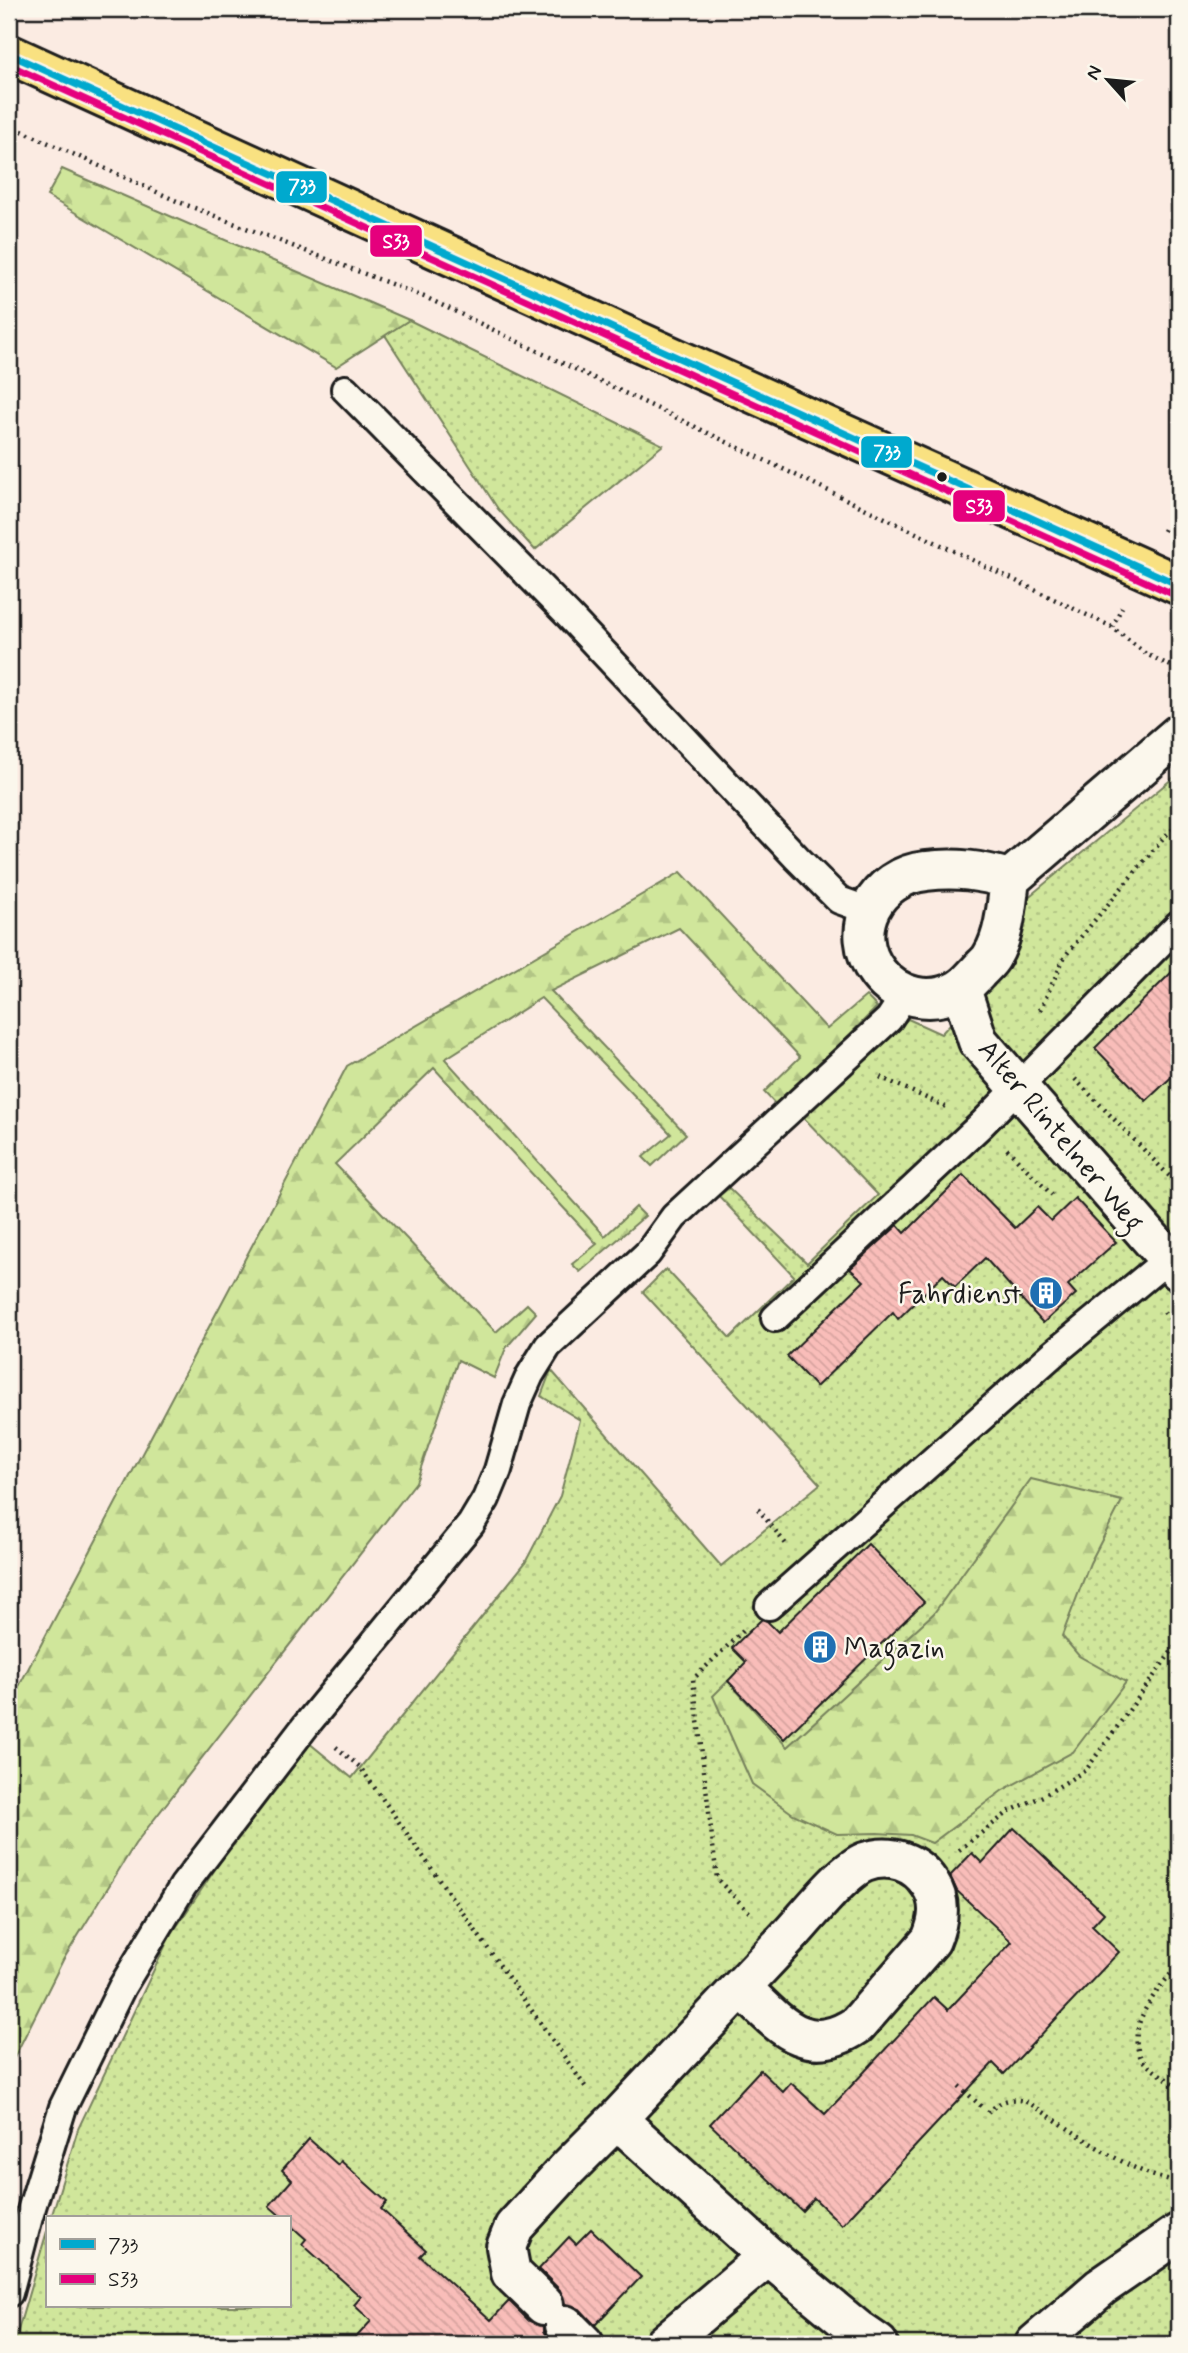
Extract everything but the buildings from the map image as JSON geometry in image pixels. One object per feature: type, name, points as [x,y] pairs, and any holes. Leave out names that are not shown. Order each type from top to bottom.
[{"type":"main road","points":[[9,54],[608,328],[1179,584]]},
{"type":"street","points":[[1010,879],[971,869],[923,871],[890,884],[867,910],[864,929],[867,951],[892,983],[918,998],[940,999],[961,989],[992,957],[1006,914],[1010,879],[1179,734]]},
{"type":"street","name":"Alter Rintelner Weg","points":[[961,989],[978,1041],[1174,1265]]},
{"type":"street","points":[[564,2325],[511,2273],[506,2247],[514,2227],[848,1872],[863,1863],[896,1859],[912,1865],[925,1876],[934,1891],[938,1907],[937,1924],[931,1940],[858,2025],[842,2035],[815,2039],[789,2032],[741,1987]]},
{"type":"street","points":[[618,2119],[768,2256],[878,2344]]},
{"type":"street","points":[[1035,2344],[1101,2287],[1179,2233]]},
{"type":"street","points":[[664,2344],[768,2256]]},
{"type":"lane","points":[[345,389],[569,616],[839,900],[867,910]]},
{"type":"lane","points":[[775,1318],[1017,1088],[1179,924]]},
{"type":"lane","points":[[9,2293],[63,2107],[122,1987],[183,1886],[307,1724],[471,1524],[486,1499],[498,1470],[517,1404],[530,1375],[548,1346],[648,1252],[674,1217],[889,1019],[892,983]]},
{"type":"lane","points":[[769,1606],[1053,1354],[1174,1265]]},
{"type":"path","points":[[9,125],[179,202],[427,298],[1112,627],[1146,654],[1179,670]]},
{"type":"path","points":[[769,1606],[692,1679],[717,1880],[781,1945]]},
{"type":"path","points":[[925,1876],[1010,1811],[1043,1796],[1086,1770],[1174,1648],[1179,1648]]},
{"type":"path","points":[[307,1724],[360,1767],[586,2087],[618,2119]]},
{"type":"path","points":[[1179,1963],[1146,2008],[1135,2034],[1142,2060],[1179,2088]]},
{"type":"path","points":[[959,2086],[981,2106]]},
{"type":"path","points":[[988,2113],[996,2104],[1017,2098],[1030,2103],[1103,2150],[1160,2179],[1179,2183]]},
{"type":"green space","points":[[62,169],[409,320],[336,367],[47,196]]},
{"type":"green space","points":[[409,320],[663,445],[535,550],[498,509],[385,335]]},
{"type":"green space","points":[[1179,773],[1179,2344],[14,2344],[46,2234],[46,2308],[290,2308],[290,2216],[52,2216],[78,2129],[169,1938],[303,1738],[352,1778],[525,1563],[560,1496],[580,1420],[541,1396],[551,1370],[721,1566],[820,1484],[643,1292],[666,1269],[730,1338],[794,1276],[719,1196],[729,1188],[807,1263],[878,1195],[801,1115],[908,1019],[941,1034],[996,974],[1026,899]]},
{"type":"green space","points":[[681,872],[827,1029],[866,996],[877,1007],[778,1107],[764,1092],[800,1057],[679,928],[551,991],[686,1134],[652,1166],[643,1157],[671,1134],[541,998],[445,1059],[605,1236],[636,1207],[645,1216],[580,1272],[572,1264],[597,1244],[434,1068],[335,1164],[496,1332],[527,1304],[536,1313],[506,1348],[494,1378],[458,1360],[416,1482],[135,1844],[63,1960],[9,2068],[9,1705],[347,1066]]},
{"type":"green space","points":[[1031,1479],[1122,1501],[1090,1563],[1062,1636],[1079,1656],[1126,1682],[1073,1752],[1003,1790],[932,1843],[911,1835],[837,1834],[793,1814],[752,1784],[713,1696],[728,1681],[787,1747],[934,1613]]},
{"type":"transit line","name":"733","points":[[9,54],[1179,585]]},
{"type":"transit line","name":"S33","points":[[9,65],[1175,595]]},
{"type":"place","name":"Fahrdienst","points":[[1046,1293]]},
{"type":"place","name":"Magazin","points":[[820,1647]]}]
